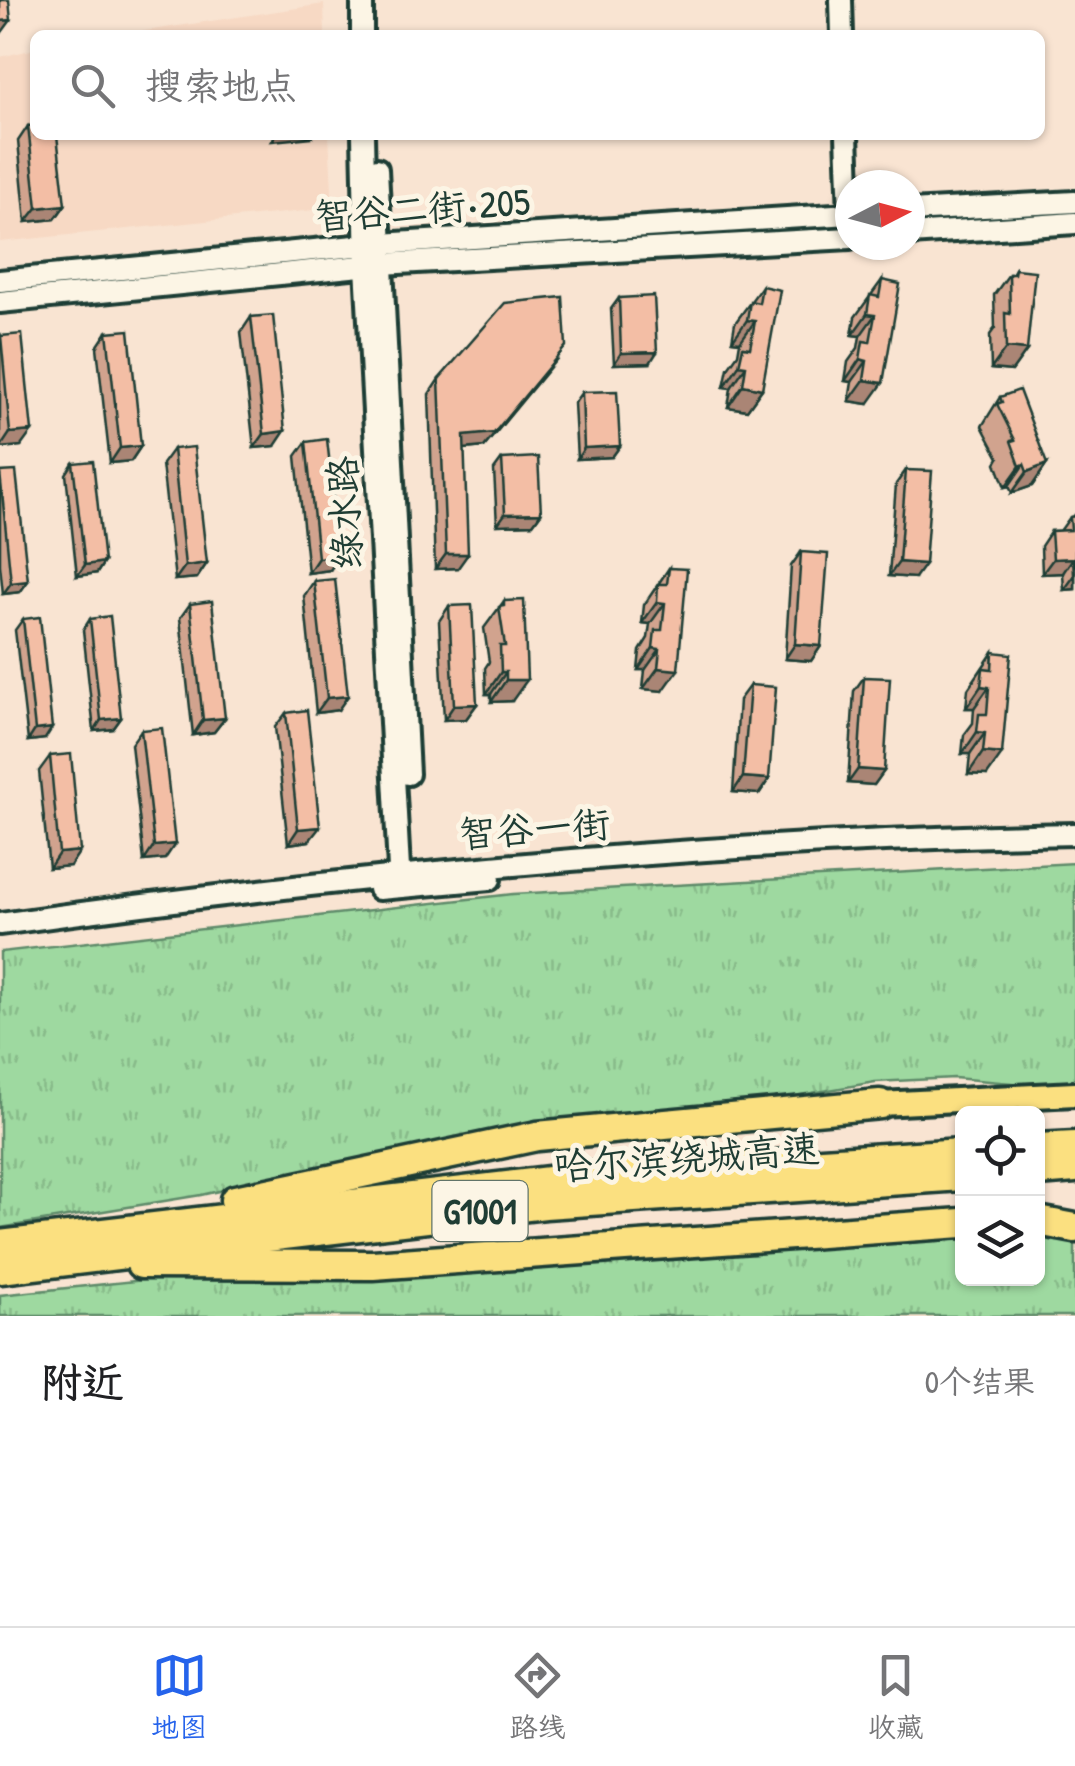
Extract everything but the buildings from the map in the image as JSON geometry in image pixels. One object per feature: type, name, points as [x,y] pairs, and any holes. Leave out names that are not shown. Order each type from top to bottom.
[{"type":"highway","points":[[0,1244],[537,1136],[880,1104]]},
{"type":"highway","points":[[1045,1148],[1075,1146]]},
{"type":"highway","name":"哈尔滨绕城高速","points":[[0,1244],[557,1180],[955,1153]]},
{"type":"highway","points":[[1045,1170],[1075,1168]]},
{"type":"highway","name":"哈尔滨绕城高速","points":[[0,1270],[544,1204],[955,1176]]},
{"type":"highway","points":[[1045,1222],[1075,1228]]},
{"type":"highway","points":[[0,1270],[122,1264],[373,1265],[955,1223]]},
{"type":"main road","points":[[362,0],[362,30]]},
{"type":"main road","points":[[375,30],[376,0]]},
{"type":"main road","points":[[840,0],[842,30]]},
{"type":"main road","name":"绿水路","points":[[363,140],[407,879]]},
{"type":"main road","name":"绿水路","points":[[373,255],[376,140]]},
{"type":"main road","points":[[846,140],[848,170]]},
{"type":"main road","points":[[925,210],[1075,202]]},
{"type":"main road","name":"智谷二街•205","points":[[0,282],[835,215]]},
{"type":"main road","points":[[925,233],[1075,222]]},
{"type":"main road","name":"智谷二街•205","points":[[0,302],[373,255],[835,239]]},
{"type":"main road","name":"智谷一街","points":[[0,924],[407,879],[890,839],[1075,834]]},
{"type":"main road","name":"智谷一街","points":[[0,936],[407,879],[767,858],[1075,846]]},
{"type":"main road","points":[[880,1104],[1075,1094]]},
{"type":"shaded area","points":[[324,4],[325,30],[152,30]]},
{"type":"shaded area","points":[[30,50],[30,140],[329,140],[333,208],[0,242],[0,57]]},
{"type":"green space","points":[[1075,863],[1075,1082],[1023,1084],[954,1078],[875,1082],[760,1102],[644,1111],[449,1139],[201,1195],[0,1228],[0,952],[513,894]]},
{"type":"green space","points":[[955,1233],[955,1286],[1045,1286],[1045,1233],[1062,1234],[1075,1243],[1075,1316],[0,1316],[0,1295],[154,1279],[346,1278],[496,1270]]}]
